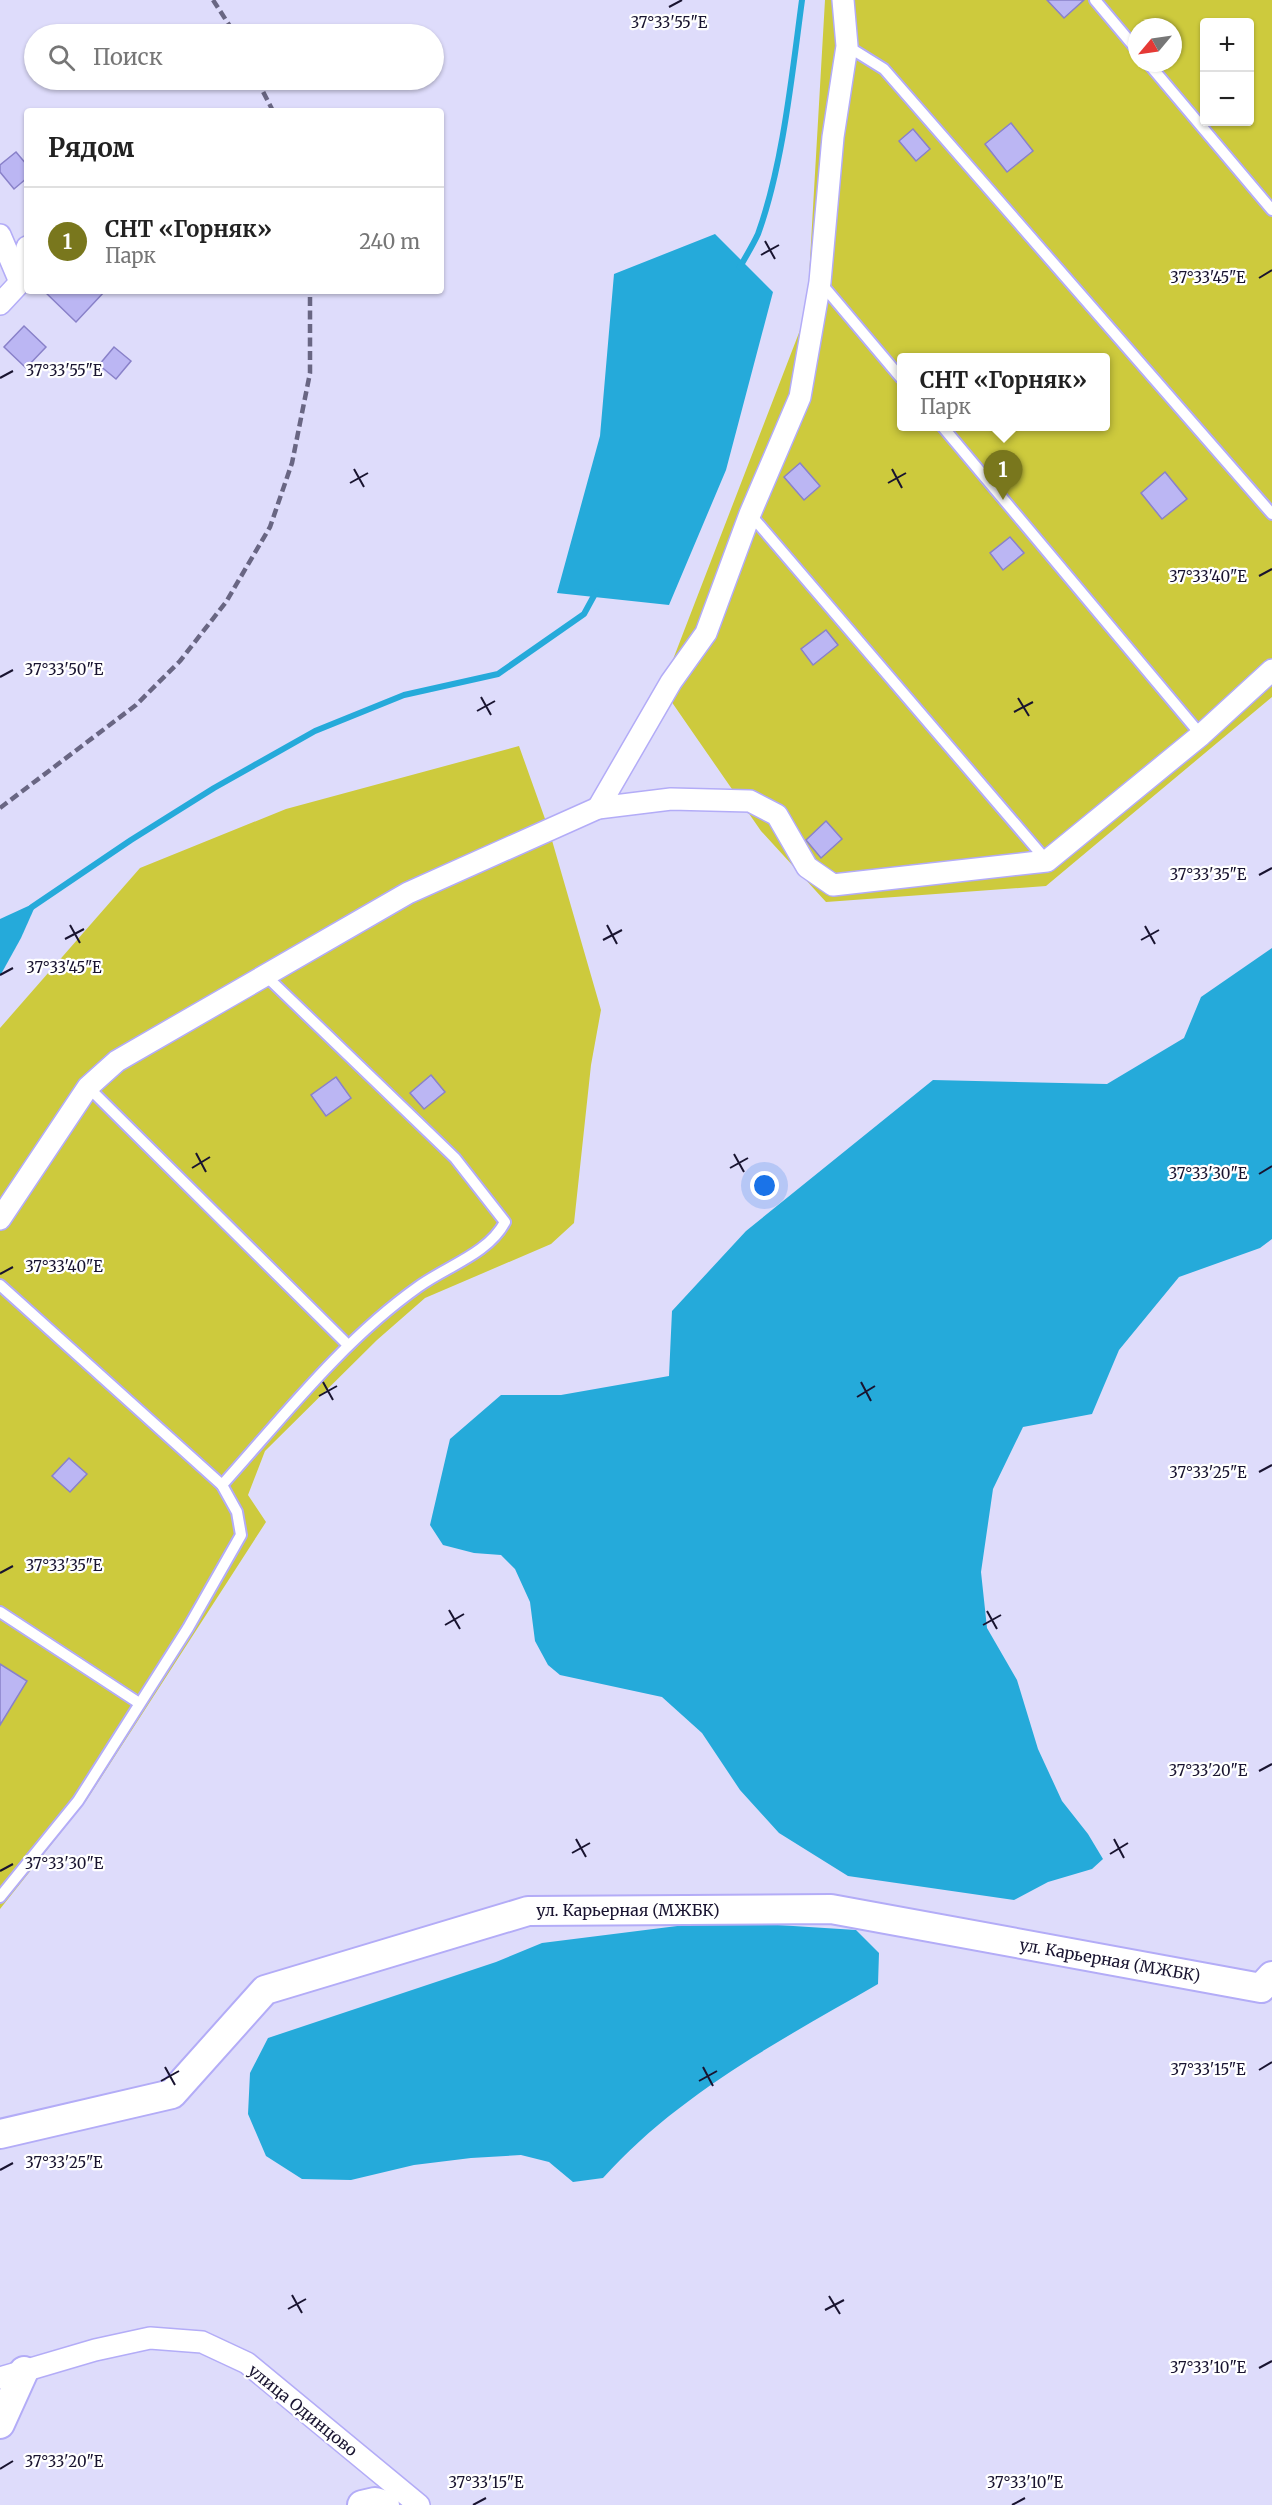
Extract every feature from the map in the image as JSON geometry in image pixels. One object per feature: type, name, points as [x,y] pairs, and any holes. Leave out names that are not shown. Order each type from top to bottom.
[{"type":"street","points":[[598,808],[671,682],[706,633],[750,514],[800,397],[820,282],[833,137],[847,46],[843,0]]},
{"type":"street","points":[[0,236],[24,279],[0,304]]},
{"type":"street","points":[[0,1220],[88,1087],[117,1061],[408,893],[598,808],[671,799],[750,801],[777,815],[807,867],[833,885],[1047,861],[1201,735],[1272,670]]},
{"type":"street","name":"ул. Карьерная (МЖБК)","points":[[0,2134],[172,2094],[264,1990],[528,1911],[831,1909],[1261,1988],[1272,1976]]},
{"type":"street","name":"улица Одинцово","points":[[12,2374],[95,2350],[150,2338],[202,2342],[247,2363],[419,2505]]},
{"type":"street","points":[[0,2424],[12,2374]]},
{"type":"street","points":[[362,2505],[375,2502],[385,2505]]},
{"type":"lane","points":[[1095,0],[1128,39]]},
{"type":"lane","points":[[847,46],[884,69],[1272,514]]},
{"type":"lane","points":[[1156,72],[1272,210]]},
{"type":"lane","points":[[820,282],[897,373]]},
{"type":"lane","points":[[946,431],[1201,735]]},
{"type":"lane","points":[[750,514],[1047,861]]},
{"type":"lane","points":[[222,1485],[348,1345],[418,1287],[498,1236],[505,1222],[455,1158],[265,975]]},
{"type":"lane","points":[[88,1087],[348,1345]]},
{"type":"lane","points":[[0,1285],[222,1485],[237,1512],[241,1534],[188,1628],[78,1801],[0,1897]]},
{"type":"lane","points":[[0,1612],[139,1703]]},
{"type":"shaded area","points":[[825,0],[1272,0],[1272,697],[1046,886],[826,902],[761,831],[662,688],[807,312]]},
{"type":"shaded area","points":[[519,746],[549,830],[601,1010],[591,1065],[574,1223],[551,1244],[425,1298],[377,1340],[265,1451],[248,1495],[266,1522],[86,1801],[0,1909],[0,1028],[140,868],[286,809]]},
{"type":"water","points":[[715,234],[773,292],[726,470],[669,605],[557,593],[600,436],[614,274]]},
{"type":"water","points":[[37,902],[21,938],[0,976],[0,919]]},
{"type":"water","points":[[1272,948],[1272,1239],[1260,1248],[1179,1277],[1119,1350],[1092,1414],[1023,1427],[993,1489],[981,1572],[987,1628],[1017,1680],[1038,1749],[1062,1801],[1088,1834],[1103,1859],[1092,1869],[1048,1882],[1014,1900],[848,1876],[779,1833],[740,1790],[702,1733],[662,1697],[560,1675],[548,1665],[535,1641],[530,1602],[515,1569],[501,1555],[474,1553],[443,1545],[430,1525],[450,1439],[501,1395],[561,1395],[669,1376],[672,1311],[746,1231],[933,1080],[1107,1084],[1184,1038],[1201,997]]},
{"type":"water","points":[[717,1921],[856,1930],[879,1953],[878,1984],[768,2048],[697,2094],[632,2148],[603,2178],[573,2182],[549,2162],[521,2155],[414,2165],[351,2180],[302,2179],[266,2156],[248,2114],[250,2073],[268,2038],[496,1962],[542,1943]]},
{"type":"building","points":[[1047,0],[1084,0],[1064,18]]},
{"type":"building","points":[[1011,123],[1033,151],[1007,172],[985,144]]},
{"type":"building","points":[[913,129],[930,149],[916,161],[899,141]]},
{"type":"building","points":[[16,152],[24,161],[24,181],[14,189],[0,172],[0,165]]},
{"type":"building","points":[[47,294],[102,294],[76,322]]},
{"type":"building","points":[[24,326],[46,347],[26,368],[4,347]]},
{"type":"building","points":[[114,347],[131,361],[116,379],[99,365]]},
{"type":"building","points":[[800,463],[820,486],[804,500],[784,477]]},
{"type":"building","points":[[1165,472],[1187,499],[1162,519],[1141,493]]},
{"type":"building","points":[[1010,537],[1024,553],[1003,570],[990,553]]},
{"type":"building","points":[[826,630],[838,645],[813,665],[801,649]]},
{"type":"building","points":[[826,821],[842,839],[821,858],[806,840]]},
{"type":"building","points":[[431,1075],[445,1092],[424,1109],[410,1093]]},
{"type":"building","points":[[336,1077],[351,1098],[326,1116],[311,1095]]},
{"type":"building","points":[[69,1458],[87,1474],[70,1492],[52,1476]]},
{"type":"building","points":[[0,1664],[27,1681],[0,1725]]},
{"type":"waterway","points":[[740,267],[758,234],[774,179],[786,119],[802,0]]},
{"type":"waterway","points":[[32,907],[131,840],[214,788],[315,731],[404,695],[498,674],[584,614],[596,592]]},
{"type":"railway","points":[[213,0],[229,24]]},
{"type":"railway","points":[[262,90],[271,108]]},
{"type":"railway","points":[[0,808],[136,705],[180,661],[226,602],[270,527],[292,463],[310,373],[310,294]]},
{"type":"place","name":"СНТ «Горняк»","points":[[1003,500]]}]
